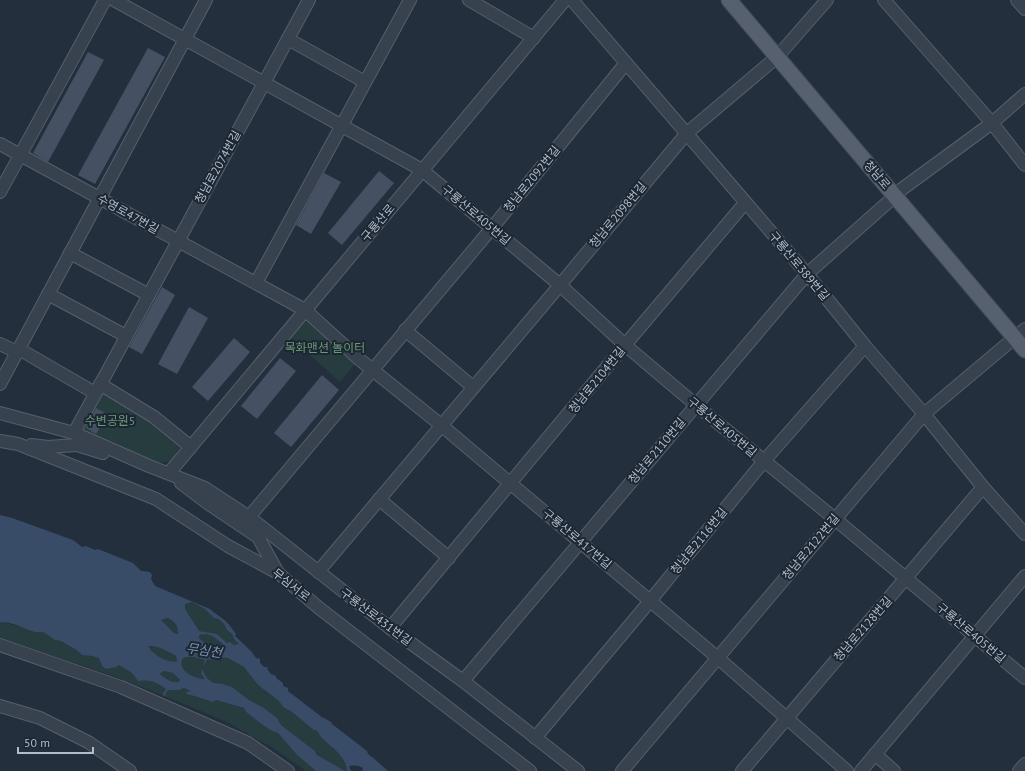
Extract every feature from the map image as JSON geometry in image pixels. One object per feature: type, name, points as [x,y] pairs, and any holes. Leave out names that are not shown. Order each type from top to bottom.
[{"type":"main road","name":"청남로","points":[[729,0],[895,196],[1020,333],[1025,350]]},
{"type":"street","points":[[0,192],[105,0]]},
{"type":"street","name":"구룡산로405번길","points":[[114,0],[422,170],[560,285],[625,345],[696,406],[835,519],[1025,678]]},
{"type":"street","points":[[0,384],[206,0]]},
{"type":"street","name":"청남로2074번길","points":[[74,433],[310,0]]},
{"type":"street","points":[[256,283],[410,0]]},
{"type":"street","points":[[469,0],[534,38]]},
{"type":"street","name":"구룡산로","points":[[169,473],[565,0]]},
{"type":"street","name":"구룡산로389번길","points":[[572,0],[807,274],[983,487],[1025,534]]},
{"type":"street","name":"청남로2098번길","points":[[318,572],[686,133],[777,57],[827,0]]},
{"type":"street","points":[[884,0],[992,124],[1025,165]]},
{"type":"street","points":[[1017,0],[1025,9]]},
{"type":"street","points":[[288,39],[365,82]]},
{"type":"street","name":"청남로2092번길","points":[[249,517],[492,228],[626,63]]},
{"type":"street","name":"청남로2110번길","points":[[463,680],[807,274],[902,189],[992,124],[1025,94]]},
{"type":"street","name":"수영로47번길","points":[[0,144],[305,310]]},
{"type":"street","name":"청남로2104번길","points":[[390,628],[625,345],[746,203]]},
{"type":"street","points":[[70,253],[149,295]]},
{"type":"street","points":[[48,294],[126,336]]},
{"type":"street","name":"구룡산로417번길","points":[[305,310],[359,359],[441,425],[718,658],[847,771]]},
{"type":"street","points":[[405,330],[473,387]]},
{"type":"street","name":"청남로2122번길","points":[[622,771],[924,414],[1020,333]]},
{"type":"street","points":[[0,344],[18,351],[154,417],[191,447]]},
{"type":"street","name":"청남로2116번길","points":[[535,738],[764,462],[865,346]]},
{"type":"street","points":[[0,414],[74,433],[149,466],[169,473],[206,502],[258,538],[278,573]]},
{"type":"street","name":"무심서로","points":[[0,441],[18,444],[156,499],[228,546],[278,573],[319,608],[530,771]]},
{"type":"street","points":[[18,444],[48,447],[78,445],[169,473]]},
{"type":"street","name":"구룡산로431번길","points":[[169,473],[205,488],[249,517],[390,628],[463,680],[578,771]]},
{"type":"street","name":"청남로2128번길","points":[[742,771],[983,487]]},
{"type":"street","points":[[379,499],[449,558]]},
{"type":"street","points":[[861,771],[1025,576]]},
{"type":"street","points":[[0,646],[121,687],[248,743],[288,771]]},
{"type":"street","points":[[0,706],[40,718],[88,742],[130,771]]},
{"type":"street","points":[[875,754],[894,771]]},
{"type":"street","points":[[1019,771],[1025,764]]},
{"type":"green space","name":"목화맨션 놀이터","points":[[310,314],[359,359],[340,382],[290,337]]},
{"type":"green space","name":"수변공원5","points":[[102,390],[150,419],[181,446],[171,461],[156,463],[80,430]]},
{"type":"green space","points":[[192,602],[205,609],[214,618],[219,619],[239,644],[234,645],[230,642],[227,643],[217,634],[199,631],[185,609],[185,604]]},
{"type":"green space","points":[[168,618],[176,624],[178,634],[174,633],[161,620]]},
{"type":"green space","points":[[0,622],[43,632],[55,640],[61,641],[78,651],[82,655],[99,658],[102,666],[119,665],[132,673],[138,681],[146,680],[153,682],[166,689],[162,695],[111,675],[0,638]]},
{"type":"green space","points":[[200,634],[212,635],[225,646],[223,648],[209,646],[199,638]]},
{"type":"green space","points":[[147,646],[155,646],[166,650],[176,656],[177,661],[173,662],[160,658]]},
{"type":"green space","points":[[221,656],[228,658],[244,667],[258,685],[279,701],[283,707],[316,730],[342,757],[347,764],[347,771],[325,760],[281,725],[277,718],[232,687],[223,684],[213,684],[207,678],[202,669],[205,663],[209,660],[214,657]]},
{"type":"green space","points":[[186,657],[194,657],[205,660],[201,672],[205,679],[188,674],[183,669],[182,659]]},
{"type":"green space","points":[[164,671],[173,673],[180,680],[179,682],[164,678],[160,674]]},
{"type":"green space","points":[[184,688],[192,692],[192,695],[212,702],[216,700],[244,708],[246,712],[260,723],[278,733],[297,755],[316,771],[306,771],[273,748],[227,722],[165,695],[168,690],[179,690]]},
{"type":"water","name":"무심천","points":[[0,515],[73,540],[82,547],[86,546],[95,550],[98,549],[133,563],[141,571],[150,572],[152,575],[151,579],[155,586],[210,609],[227,622],[236,634],[235,636],[251,651],[256,658],[260,659],[260,663],[264,667],[268,667],[267,669],[271,674],[276,676],[276,678],[283,683],[283,686],[288,688],[288,691],[323,718],[331,722],[367,751],[368,754],[388,771],[362,771],[363,768],[354,765],[349,766],[351,771],[347,771],[342,757],[323,739],[316,730],[283,707],[279,701],[258,685],[244,667],[228,658],[216,657],[214,659],[207,660],[203,668],[205,660],[194,657],[186,657],[182,659],[182,664],[183,669],[192,676],[205,679],[201,673],[202,669],[207,678],[213,683],[232,687],[249,700],[264,708],[277,718],[281,725],[315,751],[317,755],[345,771],[316,771],[297,755],[278,733],[260,723],[246,712],[244,708],[216,700],[212,702],[187,694],[186,692],[191,691],[184,688],[179,690],[168,690],[165,695],[167,697],[162,695],[166,689],[163,687],[149,681],[138,681],[132,673],[119,665],[106,669],[102,666],[99,658],[82,655],[78,651],[61,641],[55,640],[43,632],[34,632],[14,624],[0,622]],"holes":[[[192,602],[205,609],[214,618],[219,619],[239,644],[234,645],[230,642],[227,643],[217,634],[199,631],[185,609],[185,604]],[[168,618],[174,622],[177,626],[178,634],[174,633],[161,620]],[[200,634],[211,635],[225,646],[223,648],[209,646],[199,638]],[[148,646],[155,646],[162,649],[176,656],[177,661],[173,662],[165,660]],[[164,671],[173,673],[180,680],[179,682],[169,680],[160,674]]]},
{"type":"building","points":[[148,48],[165,57],[95,184],[78,175]]},
{"type":"building","points":[[88,52],[104,60],[48,162],[33,153]]},
{"type":"building","points":[[379,171],[394,183],[342,245],[328,233]]},
{"type":"building","points":[[324,173],[341,182],[311,234],[296,225]]},
{"type":"building","points":[[162,287],[175,295],[142,354],[129,347]]},
{"type":"building","points":[[189,307],[208,318],[177,374],[158,364]]},
{"type":"building","points":[[234,338],[250,352],[208,401],[192,387]]},
{"type":"building","points":[[280,358],[296,371],[257,419],[241,406]]},
{"type":"building","points":[[322,375],[339,390],[291,447],[274,433]]},
{"type":"building","points":[[96,408],[107,414],[96,434],[86,428]]}]
